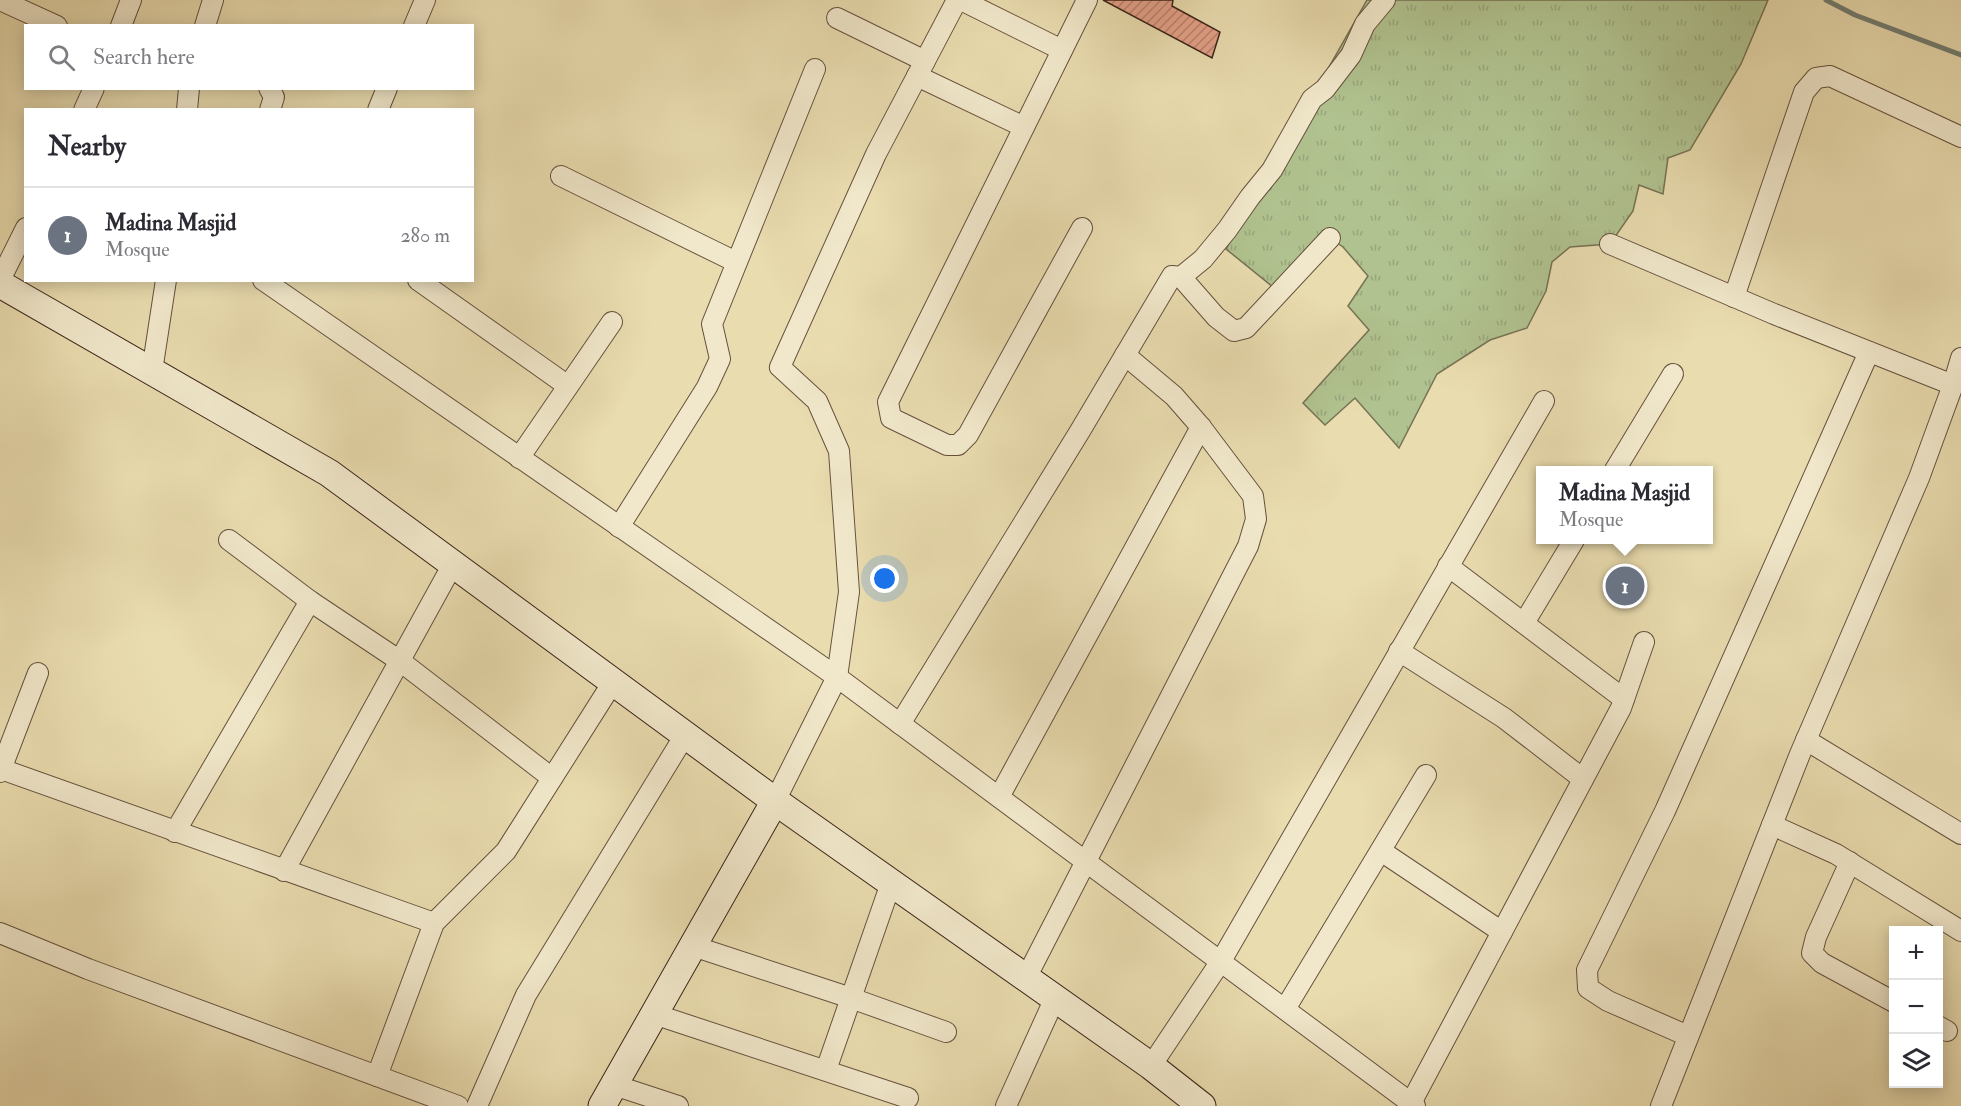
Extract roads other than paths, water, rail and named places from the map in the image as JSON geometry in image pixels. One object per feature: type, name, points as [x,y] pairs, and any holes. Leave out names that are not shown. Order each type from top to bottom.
[{"type":"street","points":[[0,0],[53,24]]},
{"type":"street","points":[[122,24],[131,0]]},
{"type":"street","points":[[206,24],[213,0]]},
{"type":"street","points":[[415,24],[425,0]]},
{"type":"street","points":[[678,1106],[608,1095],[775,801],[837,677],[849,592],[839,451],[817,401],[780,367],[876,154],[959,0],[1062,50]]},
{"type":"street","points":[[1082,228],[968,435],[958,445],[947,445],[891,418],[888,402],[1087,0]]},
{"type":"street","points":[[1181,277],[1203,259],[1272,170],[1312,99],[1325,89],[1351,55],[1365,24],[1385,0]]},
{"type":"street","points":[[837,18],[1024,127]]},
{"type":"street","points":[[619,527],[707,387],[720,358],[712,324],[815,69]]},
{"type":"street","points":[[1734,297],[1804,92],[1816,78],[1830,76],[1961,137]]},
{"type":"street","points":[[85,108],[93,90]]},
{"type":"street","points":[[187,108],[189,90]]},
{"type":"street","points":[[270,90],[273,97],[270,108]]},
{"type":"street","points":[[379,108],[386,90]]},
{"type":"street","points":[[561,176],[736,262]]},
{"type":"street","points":[[24,232],[0,282],[329,473],[775,801],[1151,1066],[1203,1106]]},
{"type":"street","points":[[900,724],[1080,431],[1172,276],[1181,277],[1216,317],[1234,332],[1246,328],[1330,238]]},
{"type":"street","points":[[1610,244],[1734,297],[1953,385]]},
{"type":"street","points":[[152,371],[166,282]]},
{"type":"street","points":[[266,282],[837,677],[1413,1104],[1624,699],[1644,642]]},
{"type":"street","points":[[421,282],[568,386]]},
{"type":"street","points":[[519,458],[612,322]]},
{"type":"street","points":[[1688,1036],[1608,1001],[1588,988],[1587,970],[1665,811],[1869,352]]},
{"type":"street","points":[[1026,978],[1248,546],[1256,519],[1253,496],[1201,427],[1174,396],[1125,355]]},
{"type":"street","points":[[1661,1106],[1806,740],[1919,478],[1961,358]]},
{"type":"street","points":[[1618,466],[1673,374]]},
{"type":"street","points":[[1151,1066],[1221,961],[1544,401]]},
{"type":"street","points":[[999,797],[1201,427]]},
{"type":"street","points":[[229,540],[310,601],[400,662],[552,778]]},
{"type":"street","points":[[1524,623],[1572,544]]},
{"type":"street","points":[[284,871],[453,564]]},
{"type":"street","points":[[1448,566],[1624,699]]},
{"type":"street","points":[[175,832],[310,601]]},
{"type":"street","points":[[1399,651],[1504,718],[1583,779]]},
{"type":"street","points":[[38,673],[0,771],[434,923]]},
{"type":"street","points":[[377,1076],[434,923],[507,851],[613,682]]},
{"type":"street","points":[[477,1106],[526,995],[685,735]]},
{"type":"street","points":[[1806,740],[1961,834]]},
{"type":"street","points":[[1285,1010],[1426,775]]},
{"type":"street","points":[[1772,825],[1836,854],[1961,931]]},
{"type":"street","points":[[1381,851],[1502,932]]},
{"type":"street","points":[[1850,862],[1816,937],[1812,953],[1822,963],[1889,1000]]},
{"type":"street","points":[[826,1070],[891,883]]},
{"type":"street","points":[[0,933],[100,973],[458,1106]]},
{"type":"street","points":[[693,946],[946,1032]]},
{"type":"street","points":[[1006,1106],[1055,998]]},
{"type":"street","points":[[654,1014],[908,1098]]},
{"type":"waterway","points":[[1826,0],[1855,15],[1961,55]]},
{"type":"place","name":"Madina Masjid","points":[[1625,586]]}]
